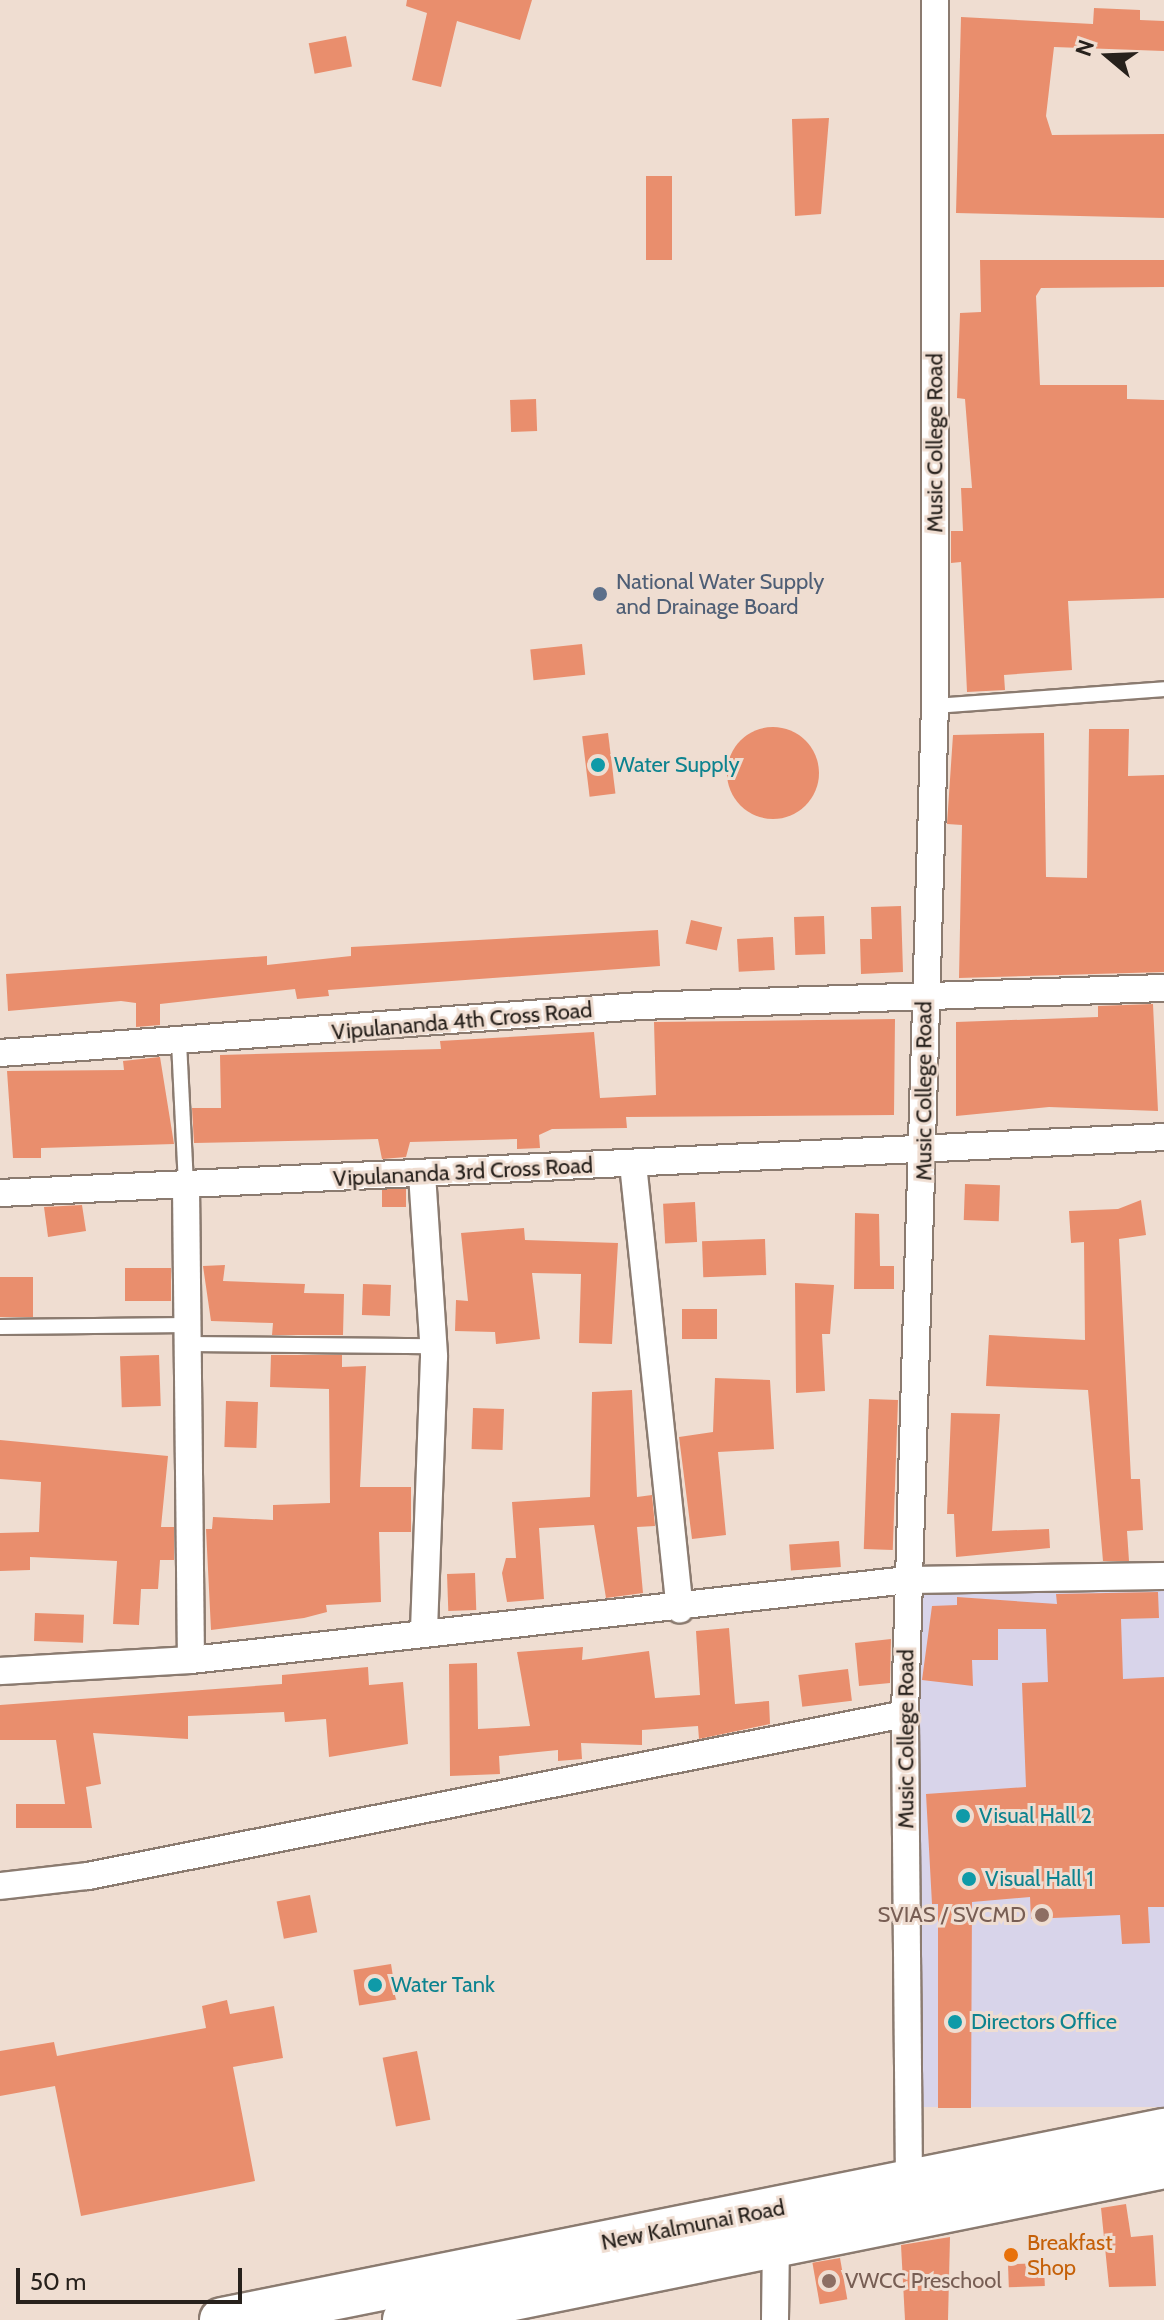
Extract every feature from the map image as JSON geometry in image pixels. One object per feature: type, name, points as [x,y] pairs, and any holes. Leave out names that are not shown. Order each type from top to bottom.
[{"type":"highway","name":"New Kalmunai Road","points":[[222,2320],[1164,2131]]},
{"type":"highway","name":"New Kalmunai Road","points":[[405,2320],[552,2304],[776,2243],[1164,2166]]},
{"type":"street","name":"Music College Road","points":[[909,2182],[905,1714],[927,1150],[924,994],[935,706],[935,0]]},
{"type":"street","name":"Vipulananda 4th Cross Road","points":[[0,1053],[640,1006],[1164,988]]},
{"type":"street","points":[[1164,1127],[1164,1137]]},
{"type":"street","name":"Vipulananda 3rd Cross Road","points":[[0,1193],[1164,1137]]},
{"type":"street","points":[[633,1164],[680,1610]]},
{"type":"street","points":[[422,1174],[433,1346],[424,1632]]},
{"type":"street","points":[[186,1186],[191,1660]]},
{"type":"street","points":[[0,1671],[191,1660],[424,1632],[680,1610],[908,1580],[1164,1576]]},
{"type":"street","points":[[0,1886],[88,1876],[905,1714]]},
{"type":"street","points":[[775,2320],[776,2243]]},
{"type":"lane","points":[[935,706],[1164,689]]},
{"type":"lane","points":[[179,1042],[186,1186]]},
{"type":"lane","points":[[0,1327],[433,1346]]},
{"type":"shaded area","name":"SVIAS / SVCMD","points":[[920,1586],[1164,1586],[1164,2107],[920,2107]]},
{"type":"building","points":[[407,0],[532,0],[520,40],[457,21],[441,87],[412,80],[427,13],[406,6]]},
{"type":"building","points":[[1094,8],[1140,10],[1140,20],[1164,21],[1164,51],[1054,47],[1046,116],[1052,135],[1164,134],[1164,218],[956,213],[961,17],[1093,24]]},
{"type":"building","points":[[346,36],[352,66],[315,74],[309,43]]},
{"type":"building","points":[[829,118],[821,214],[795,216],[792,119]]},
{"type":"building","points":[[646,176],[672,176],[672,260],[646,260]]},
{"type":"building","points":[[980,260],[1164,260],[1164,287],[1041,288],[1036,296],[1040,385],[1127,385],[1127,399],[1164,400],[1164,598],[1068,601],[1072,670],[1004,675],[1005,690],[967,692],[961,562],[951,563],[951,531],[963,531],[961,488],[972,488],[965,399],[957,398],[959,341],[960,313],[981,312]]},
{"type":"building","points":[[536,399],[537,431],[511,432],[510,400]]},
{"type":"building","points":[[582,644],[585,675],[534,680],[530,649]]},
{"type":"building","points":[[773,727],[790,731],[805,741],[815,756],[819,773],[815,790],[805,805],[790,815],[773,819],[756,815],[741,805],[731,790],[727,773],[731,756],[741,741],[756,731]]},
{"type":"building","points":[[1089,729],[1129,729],[1128,776],[1164,775],[1164,972],[959,978],[962,825],[947,824],[953,735],[1044,733],[1046,877],[1087,878]]},
{"type":"building","name":"Water Supply","points":[[608,733],[615,794],[590,797],[582,736]]},
{"type":"building","points":[[901,906],[903,972],[861,974],[860,939],[872,939],[871,907]]},
{"type":"building","points":[[824,916],[825,954],[795,955],[794,917]]},
{"type":"building","points":[[691,920],[722,927],[717,951],[686,943]]},
{"type":"building","points":[[658,930],[660,966],[328,990],[329,996],[297,999],[295,989],[160,1004],[160,1025],[136,1027],[136,1003],[121,1001],[8,1011],[6,974],[267,956],[267,965],[351,956],[351,947]]},
{"type":"building","points":[[773,937],[775,970],[739,972],[737,939]]},
{"type":"building","points":[[1153,1004],[1158,1111],[1049,1107],[956,1116],[956,1022],[1098,1017],[1098,1006]]},
{"type":"building","points":[[895,1019],[894,1115],[626,1117],[627,1128],[552,1129],[539,1135],[540,1148],[517,1149],[517,1139],[410,1142],[406,1157],[382,1159],[378,1139],[194,1143],[192,1108],[221,1108],[220,1055],[441,1049],[440,1041],[594,1032],[600,1098],[656,1095],[654,1022]]},
{"type":"building","points":[[160,1057],[174,1144],[41,1148],[41,1158],[13,1158],[7,1071],[124,1070],[123,1061]]},
{"type":"building","points":[[965,1184],[1000,1185],[999,1221],[964,1220]]},
{"type":"building","points":[[382,1189],[406,1189],[406,1207],[382,1207]]},
{"type":"building","points":[[1141,1200],[1146,1235],[1119,1239],[1131,1479],[1140,1479],[1143,1530],[1127,1531],[1129,1561],[1103,1561],[1088,1390],[986,1386],[989,1335],[1085,1340],[1084,1242],[1071,1243],[1069,1211],[1118,1209]]},
{"type":"building","points":[[695,1202],[697,1242],[665,1244],[663,1204]]},
{"type":"building","points":[[82,1205],[86,1231],[48,1237],[44,1207]]},
{"type":"building","points":[[855,1213],[879,1214],[880,1266],[894,1266],[894,1289],[854,1289]]},
{"type":"building","points":[[524,1228],[525,1240],[618,1243],[612,1344],[579,1343],[581,1274],[532,1273],[540,1339],[496,1344],[495,1332],[455,1331],[456,1300],[468,1301],[461,1233]]},
{"type":"building","points":[[765,1239],[766,1275],[703,1277],[702,1241]]},
{"type":"building","points":[[225,1265],[223,1281],[305,1284],[304,1293],[344,1294],[343,1335],[272,1335],[273,1323],[211,1321],[203,1266]]},
{"type":"building","points":[[125,1268],[171,1268],[171,1301],[125,1301]]},
{"type":"building","points":[[0,1277],[33,1277],[33,1317],[0,1317]]},
{"type":"building","points":[[795,1283],[834,1285],[830,1334],[822,1334],[825,1391],[796,1393]]},
{"type":"building","points":[[363,1284],[391,1285],[390,1316],[362,1315]]},
{"type":"building","points":[[682,1309],[717,1309],[717,1339],[682,1339]]},
{"type":"building","points":[[159,1355],[161,1406],[122,1407],[120,1356]]},
{"type":"building","points":[[271,1355],[342,1355],[342,1367],[366,1366],[360,1487],[411,1487],[411,1532],[379,1532],[381,1602],[326,1605],[327,1612],[304,1618],[211,1630],[206,1529],[212,1529],[213,1517],[273,1520],[273,1505],[330,1503],[329,1389],[270,1387]]},
{"type":"building","points":[[715,1378],[770,1380],[774,1449],[718,1452],[726,1535],[692,1539],[679,1437],[713,1432]]},
{"type":"building","points":[[632,1390],[637,1497],[652,1495],[655,1526],[637,1527],[643,1593],[606,1598],[594,1525],[539,1528],[544,1599],[507,1602],[502,1573],[506,1558],[516,1558],[512,1502],[590,1497],[592,1392]]},
{"type":"building","points":[[869,1399],[898,1400],[893,1550],[864,1549]]},
{"type":"building","points":[[226,1401],[258,1402],[256,1448],[224,1447]]},
{"type":"building","points":[[473,1408],[504,1409],[503,1450],[472,1449]]},
{"type":"building","points":[[951,1413],[1000,1414],[992,1531],[1049,1529],[1050,1548],[956,1557],[954,1514],[947,1514]]},
{"type":"building","points":[[0,1440],[168,1456],[161,1527],[174,1527],[174,1560],[160,1560],[158,1589],[141,1589],[139,1625],[113,1624],[117,1561],[30,1557],[30,1570],[0,1571],[0,1533],[39,1532],[41,1482],[0,1479]]},
{"type":"building","points":[[839,1541],[841,1567],[791,1570],[789,1544]]},
{"type":"building","points":[[475,1573],[476,1610],[448,1611],[447,1574]]},
{"type":"building","points":[[1158,1592],[1159,1618],[1121,1619],[1123,1679],[1164,1677],[1164,1907],[1148,1907],[1150,1943],[1122,1944],[1120,1915],[1031,1919],[1030,1897],[972,1902],[971,2108],[938,2108],[938,1904],[932,1904],[926,1794],[1026,1787],[1022,1683],[1048,1682],[1046,1629],[998,1629],[998,1660],[972,1660],[973,1686],[922,1680],[932,1606],[957,1605],[957,1597],[1057,1604],[1056,1594]]},
{"type":"building","points":[[35,1613],[84,1615],[83,1643],[34,1641]]},
{"type":"building","points":[[729,1628],[735,1704],[769,1701],[770,1724],[699,1739],[698,1726],[642,1730],[642,1745],[581,1743],[582,1759],[558,1761],[558,1750],[499,1756],[500,1774],[450,1776],[449,1664],[477,1663],[478,1729],[530,1726],[517,1652],[583,1647],[582,1660],[649,1651],[655,1698],[700,1695],[696,1631]]},
{"type":"building","points":[[891,1639],[890,1683],[859,1686],[855,1643]]},
{"type":"building","points":[[368,1667],[369,1685],[403,1682],[408,1744],[329,1757],[326,1719],[285,1722],[284,1712],[188,1716],[188,1739],[93,1733],[101,1784],[86,1787],[92,1828],[16,1828],[16,1804],[65,1804],[56,1740],[0,1740],[0,1705],[282,1684],[282,1675]]},
{"type":"building","points":[[848,1669],[852,1701],[802,1707],[798,1675]]},
{"type":"building","points":[[310,1895],[317,1932],[284,1939],[277,1901]]},
{"type":"building","name":"Water Tank","points":[[391,1964],[397,2000],[359,2006],[353,1970]]},
{"type":"building","points":[[227,2000],[230,2014],[274,2006],[283,2058],[233,2067],[255,2181],[81,2216],[55,2086],[0,2096],[0,2051],[54,2042],[57,2056],[206,2028],[202,2006]]},
{"type":"building","points":[[417,2051],[430,2120],[396,2126],[383,2058]]},
{"type":"building","points":[[1126,2204],[1131,2237],[1153,2235],[1156,2286],[1109,2287],[1101,2208]]},
{"type":"building","points":[[950,2237],[948,2320],[905,2320],[901,2245]]},
{"type":"building","name":"VWCC Preschool","points":[[840,2258],[847,2299],[820,2304],[812,2263]]},
{"type":"building","points":[[1044,2263],[1045,2286],[1009,2287],[1008,2264]]},
{"type":"place","name":"National Water Supply and Drainage Board","points":[[600,594]]},
{"type":"place","name":"Water Supply","points":[[598,765]]},
{"type":"place","name":"Visual Hall 2","points":[[963,1816]]},
{"type":"place","name":"Visual Hall 1","points":[[969,1879]]},
{"type":"place","name":"SVIAS / SVCMD","points":[[1042,1915]]},
{"type":"place","name":"Water Tank","points":[[375,1985]]},
{"type":"place","name":"Directors Office","points":[[955,2022]]},
{"type":"place","name":"Breakfast Shop","points":[[1011,2255]]},
{"type":"place","name":"VWCC Preschool","points":[[829,2281]]}]
